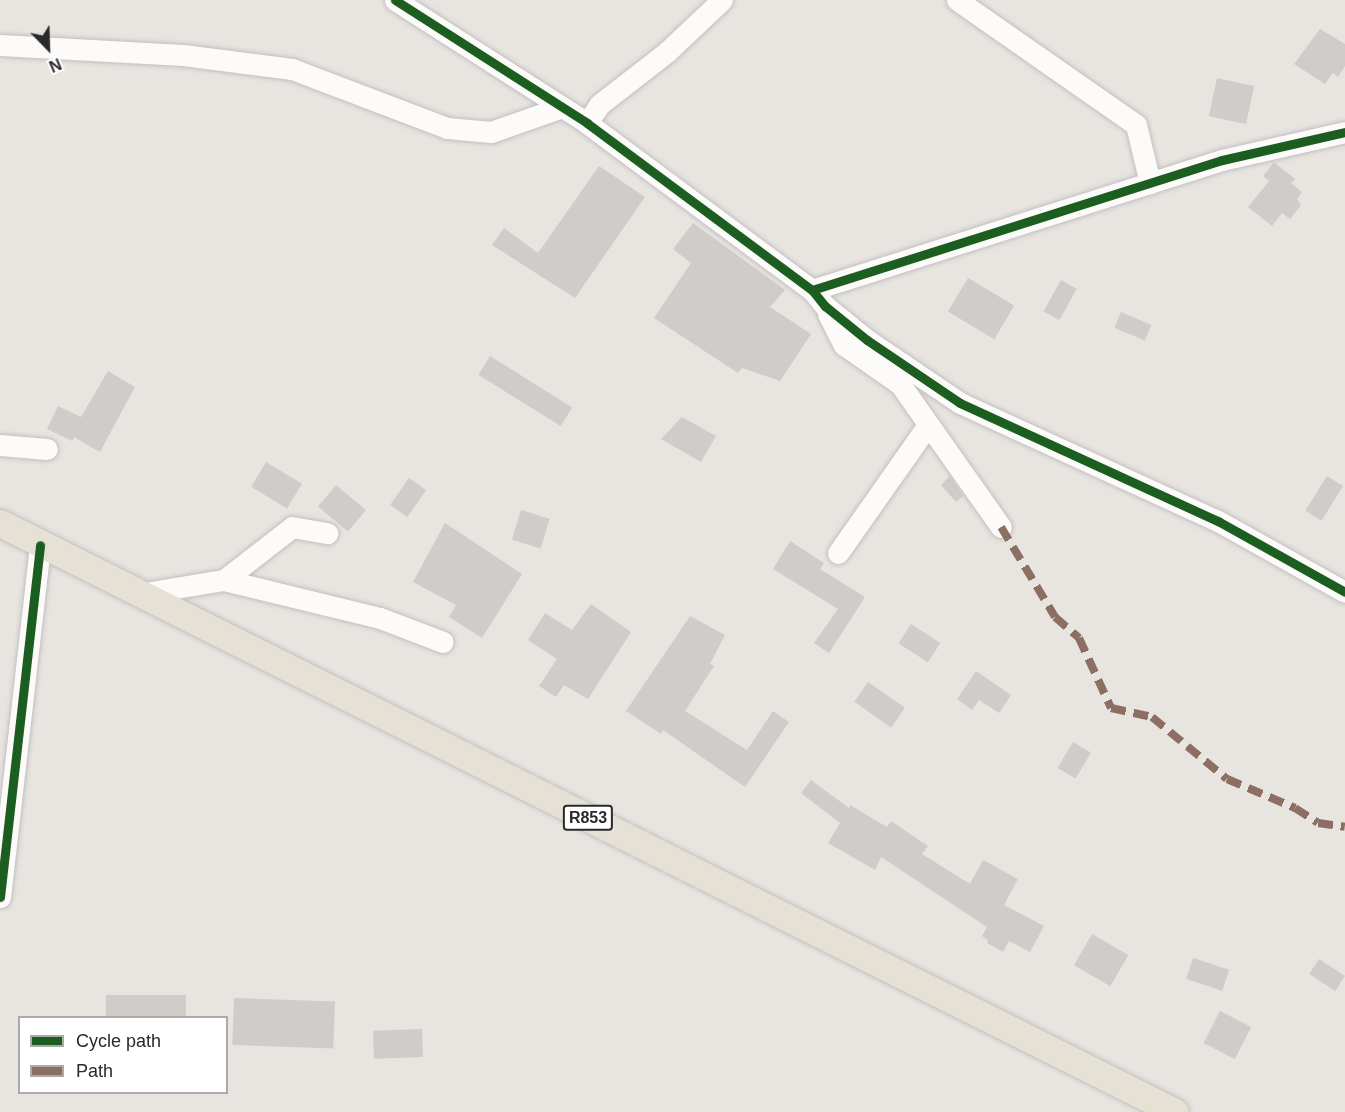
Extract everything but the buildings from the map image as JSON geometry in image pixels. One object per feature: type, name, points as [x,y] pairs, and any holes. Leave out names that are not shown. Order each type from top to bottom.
[{"type":"main road","name":"R853","points":[[0,523],[39,545],[1176,1112]]},
{"type":"street","points":[[394,0],[587,123],[960,403],[1218,521],[1345,592]]},
{"type":"street","points":[[587,123],[600,104],[668,51],[722,0]]},
{"type":"street","points":[[957,0],[1136,125],[1150,183]]},
{"type":"street","points":[[0,45],[183,55],[292,69],[447,128],[491,132],[562,107]]},
{"type":"street","points":[[818,298],[1222,160],[1345,132]]},
{"type":"street","points":[[818,298],[844,345],[900,384],[1001,527]]},
{"type":"street","points":[[838,553],[928,425]]},
{"type":"street","points":[[0,445],[47,449]]},
{"type":"street","points":[[224,580],[292,527],[327,533]]},
{"type":"street","points":[[0,897],[39,545]]},
{"type":"street","points":[[139,594],[224,580],[380,618],[443,642]]},
{"type":"marked path","points":[[1001,527],[1055,617],[1079,638],[1111,708],[1152,717],[1227,779],[1295,808],[1318,823],[1345,827]]},
{"type":"cycle path","points":[[395,0],[587,123],[812,290],[1222,160],[1345,132]]},
{"type":"cycle path","points":[[812,290],[825,306],[867,340],[960,403],[1218,521],[1345,592]]},
{"type":"cycle path","points":[[0,897],[40,545]]}]
